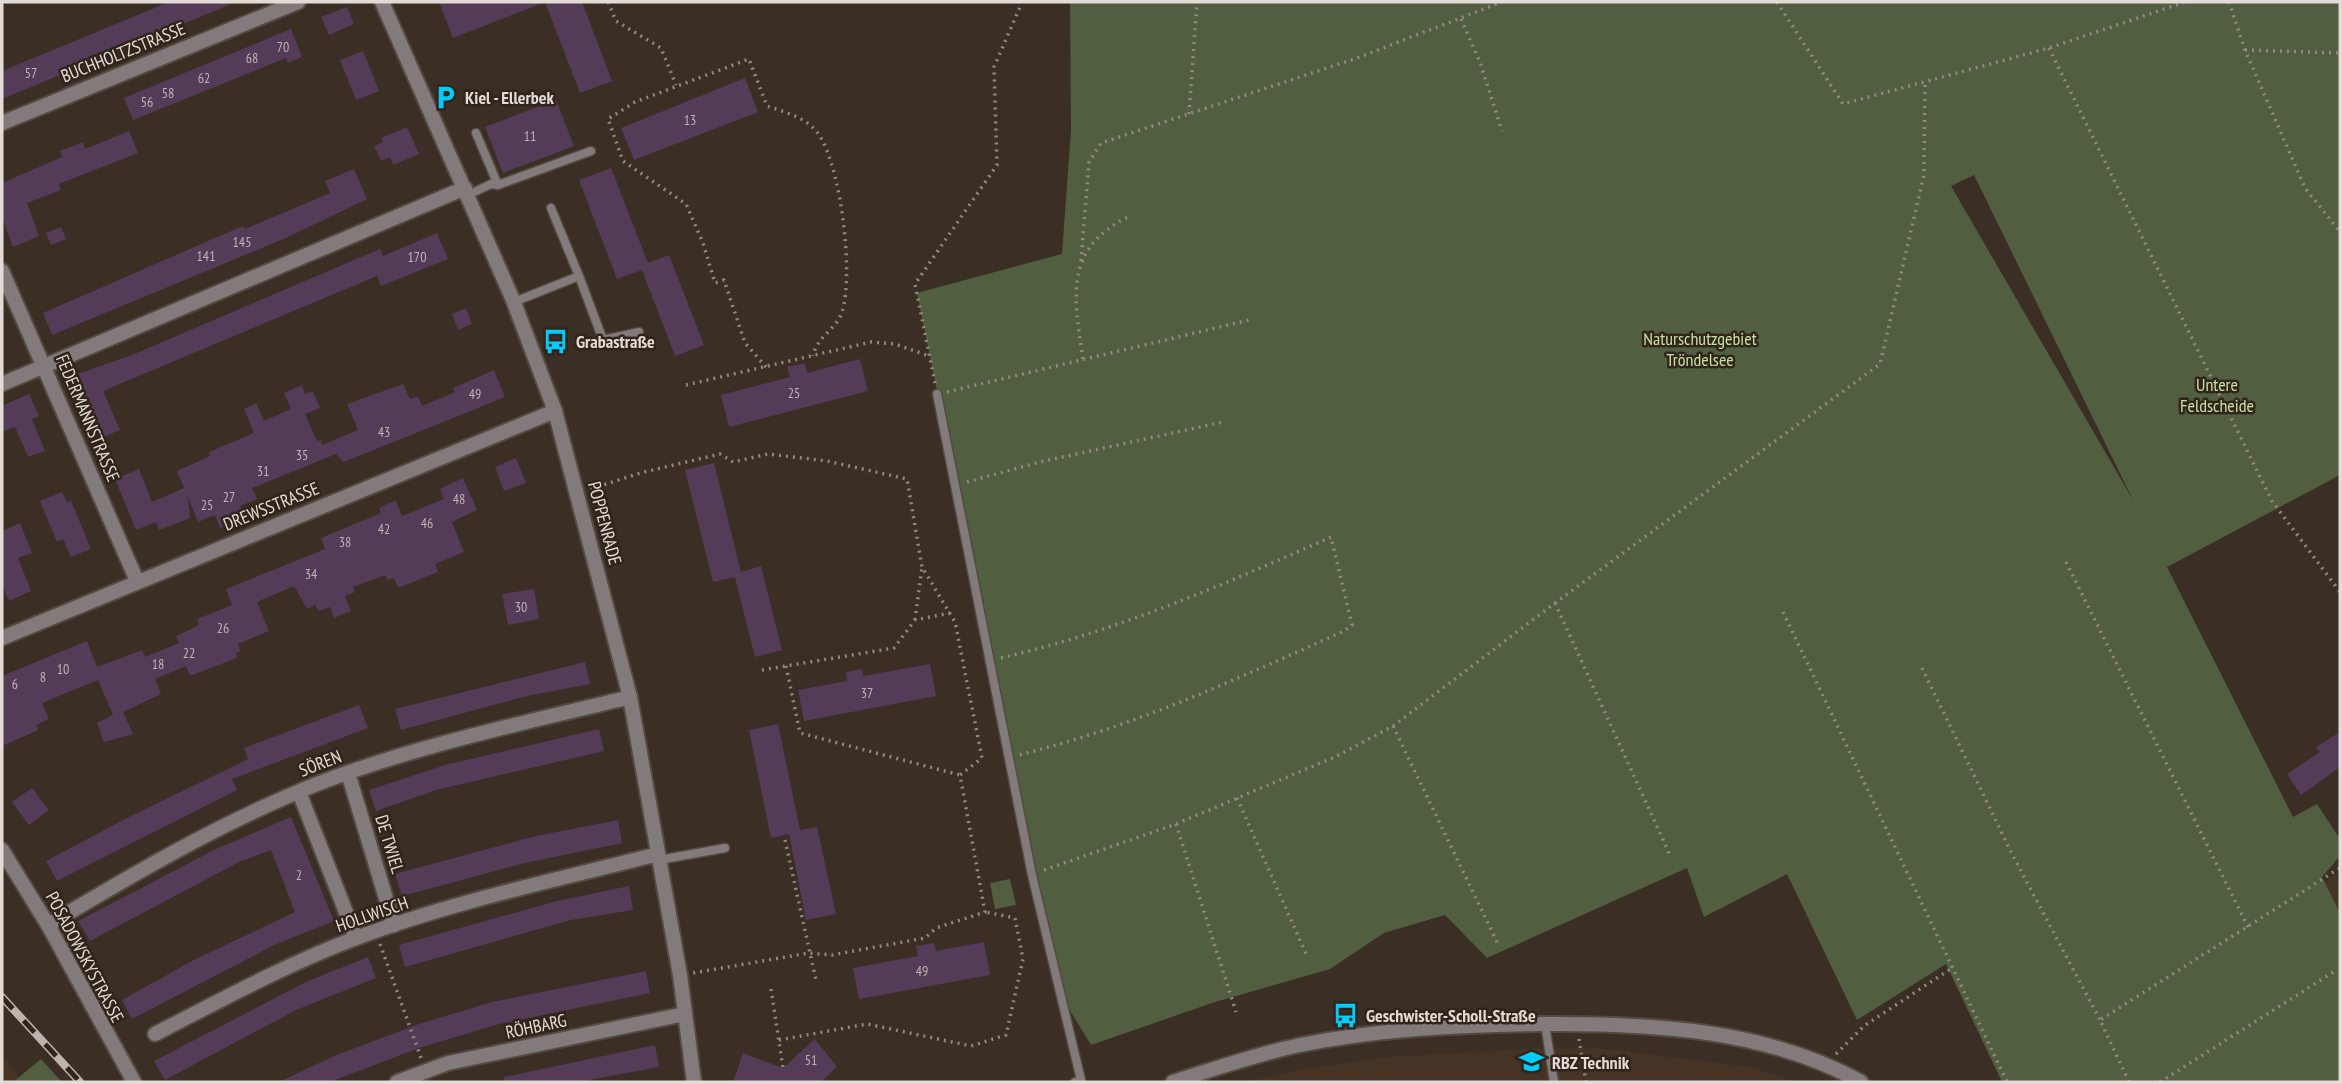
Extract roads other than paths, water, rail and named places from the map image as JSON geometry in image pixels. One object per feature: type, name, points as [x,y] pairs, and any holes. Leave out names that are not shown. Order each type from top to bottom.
[{"type":"street","name":"BUCHHOLTZSTRASSE","points":[[2,123],[298,2]]},
{"type":"street","name":"POPPENRADE","points":[[382,2],[514,302],[555,411],[630,697],[680,975],[694,1082]]},
{"type":"street","points":[[2,384],[466,192]]},
{"type":"street","name":"FEDERMANNSTRASSE","points":[[2,271],[137,581]]},
{"type":"street","name":"DREWSSTRASSE","points":[[2,638],[555,411]]},
{"type":"street","name":"SÖREN","points":[[48,925],[189,842],[299,792],[426,748],[630,697]]},
{"type":"street","name":"DE TWIEL","points":[[348,773],[394,925]]},
{"type":"street","points":[[299,792],[356,937]]},
{"type":"street","name":"POSADOWSKYSTRASSE","points":[[2,850],[48,925],[134,1082]]},
{"type":"street","name":"HOLLWISCH","points":[[155,1034],[253,983],[356,937],[471,901],[659,858]]},
{"type":"street","name":"RÖHBARG","points":[[397,1082],[448,1063],[685,1014]]},
{"type":"street","points":[[1173,1082],[1298,1045],[1389,1030],[1463,1025],[1576,1023],[1698,1031],[1771,1045],[1826,1063],[1861,1082]]},
{"type":"lane","points":[[476,133],[498,185]]},
{"type":"lane","points":[[466,192],[491,184],[498,185],[591,151]]},
{"type":"lane","points":[[551,208],[603,340],[639,332]]},
{"type":"lane","points":[[514,302],[579,276]]},
{"type":"lane","points":[[937,394],[1032,875],[1081,1080],[1075,1082]]},
{"type":"lane","points":[[659,858],[725,848]]},
{"type":"lane","points":[[1545,1024],[1554,1082]]},
{"type":"railway","points":[[2,997],[80,1082]]},
{"type":"place","name":"Kiel - Ellerbek","points":[[445,97]]},
{"type":"place","name":"Grabastraße","points":[[556,341]]},
{"type":"place","name":"Geschwister-Scholl-Straße","points":[[1346,1015]]},
{"type":"place","name":"RBZ Technik","points":[[1532,1062]]},
{"type":"park label","name":"Naturschutzgebiet Tröndelsee","points":[[1700,348]]},
{"type":"park label","name":"Untere Feldscheide","points":[[2217,394]]}]
